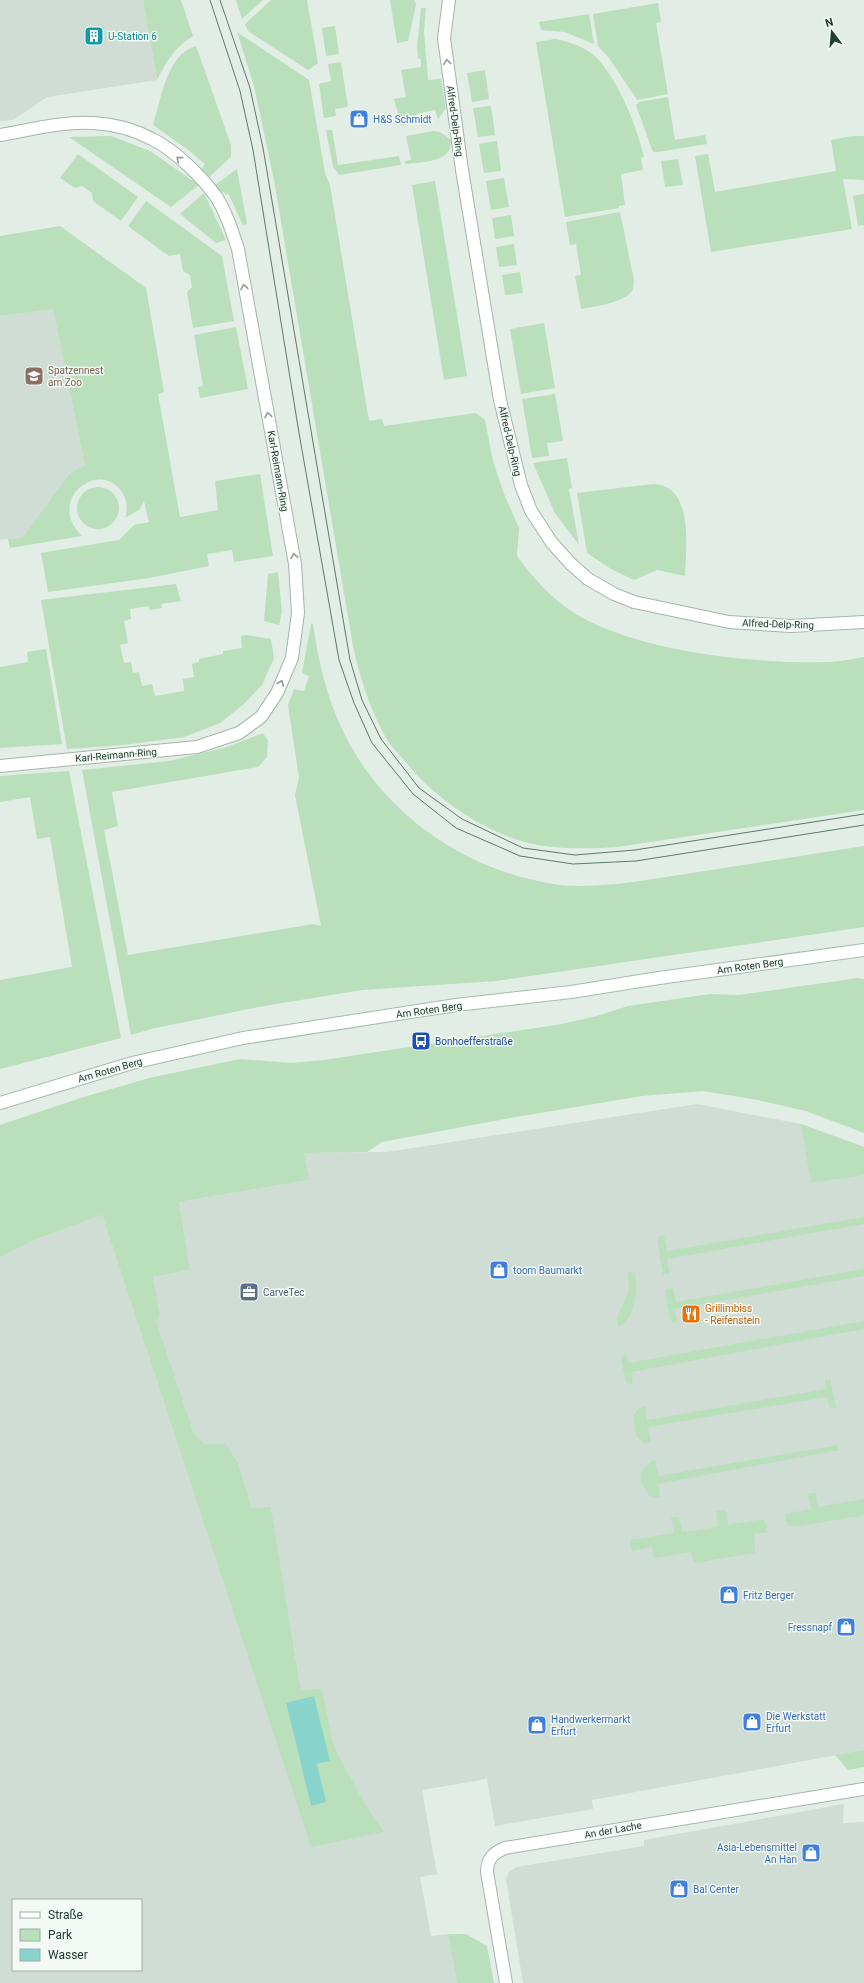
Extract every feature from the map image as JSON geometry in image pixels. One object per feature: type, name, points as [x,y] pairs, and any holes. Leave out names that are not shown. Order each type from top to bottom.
[{"type":"street","name":"Alfred-Delp-Ring","points":[[449,0],[444,38],[462,170],[499,393],[515,464],[531,511],[552,543],[571,564],[588,579],[614,594],[634,602],[729,622],[792,626],[864,622]]},
{"type":"street","name":"Karl-Reimann-Ring","points":[[0,135],[70,123],[93,123],[117,126],[152,139],[177,156],[200,178],[217,198],[229,222],[238,249],[295,564],[298,613],[292,658],[277,693],[261,717],[239,733],[197,747],[0,766]]},
{"type":"street","name":"Am Roten Berg","points":[[0,1103],[132,1063],[243,1038],[456,1006],[571,992],[659,978],[864,950]]},
{"type":"street","name":"An der Lache","points":[[506,1983],[487,1872],[489,1859],[498,1851],[505,1848],[864,1788]]},
{"type":"shaded area","name":"U-Station 6","points":[[0,0],[143,0],[157,80],[47,97],[13,120],[0,121]]},
{"type":"shaded area","name":"Spatzennest am Zoo","points":[[53,308],[85,465],[69,474],[23,537],[0,540],[0,316]]},
{"type":"shaded area","points":[[697,1104],[801,1124],[864,1147],[864,1750],[592,1800],[593,1809],[495,1826],[487,1779],[422,1790],[437,1874],[420,1877],[431,1936],[448,1934],[457,1983],[0,1983],[0,1257],[37,1239],[102,1215],[311,1846],[384,1832],[363,1801],[334,1746],[322,1688],[301,1691],[271,1508],[252,1508],[239,1465],[206,1445],[194,1434],[155,1322],[160,1314],[153,1277],[190,1270],[179,1202],[309,1180],[304,1153],[387,1152]]},
{"type":"shaded area","points":[[844,1804],[843,1823],[864,1822],[864,1983],[523,1983],[506,1879],[509,1872],[516,1867],[644,1846],[644,1840]]},
{"type":"green space","points":[[143,0],[181,0],[193,36],[176,50],[157,80]]},
{"type":"green space","points":[[236,0],[263,0],[242,19]]},
{"type":"green space","points":[[271,0],[307,0],[318,63],[308,70],[248,31],[245,24]]},
{"type":"green space","points":[[390,0],[414,0],[416,4],[408,41],[397,43]]},
{"type":"green space","points":[[658,3],[661,22],[656,23],[668,94],[637,100],[609,58],[598,46],[593,14]]},
{"type":"green space","points":[[421,8],[426,8],[424,31],[428,80],[441,79],[446,108],[438,119],[435,110],[416,114],[417,122],[401,125],[394,99],[406,97],[401,70],[421,67],[421,59],[418,58],[417,47]]},
{"type":"green space","points":[[589,14],[594,44],[565,32],[541,30],[539,22]]},
{"type":"green space","points":[[335,26],[339,54],[326,56],[322,28]]},
{"type":"green space","points":[[237,32],[309,80],[325,173],[330,185],[369,421],[382,419],[384,426],[476,413],[485,420],[493,461],[504,494],[519,528],[517,556],[536,580],[558,601],[574,613],[600,626],[630,637],[663,646],[732,658],[766,661],[828,662],[864,657],[864,810],[617,847],[579,848],[542,846],[501,834],[469,817],[427,785],[390,745],[371,706],[359,671],[353,646],[274,180],[254,86]]},
{"type":"green space","points":[[555,39],[566,41],[588,51],[597,58],[620,92],[637,131],[644,157],[641,158],[643,170],[621,174],[625,205],[619,206],[619,208],[565,217],[536,42]]},
{"type":"green space","points":[[196,46],[231,145],[231,157],[209,177],[201,170],[205,164],[187,149],[153,125],[162,91],[172,67],[186,50]]},
{"type":"green space","points":[[341,62],[348,107],[335,109],[336,116],[324,118],[319,84],[331,81],[328,64]]},
{"type":"green space","points":[[485,70],[489,99],[472,102],[467,73]]},
{"type":"green space","points":[[668,97],[675,140],[705,135],[707,144],[658,152],[654,152],[652,150],[636,105],[639,102]]},
{"type":"green space","points":[[491,106],[495,135],[478,137],[473,108]]},
{"type":"green space","points":[[326,130],[332,130],[338,165],[399,156],[401,165],[339,175],[333,167]]},
{"type":"green space","points":[[433,131],[440,132],[451,140],[450,148],[447,153],[435,160],[405,164],[405,161],[411,160],[406,136]]},
{"type":"green space","points":[[111,136],[150,151],[199,185],[171,207],[69,137]]},
{"type":"green space","points":[[852,136],[864,136],[864,180],[843,179],[852,229],[711,252],[695,156],[708,154],[715,192],[836,171],[831,140]]},
{"type":"green space","points":[[497,141],[501,171],[484,173],[479,144]]},
{"type":"green space","points":[[78,154],[138,197],[121,221],[93,201],[92,193],[82,186],[75,188],[60,178]]},
{"type":"green space","points":[[678,159],[683,185],[665,187],[661,161]]},
{"type":"green space","points":[[237,169],[247,224],[243,225],[229,195],[218,190],[215,185]]},
{"type":"green space","points":[[504,178],[509,207],[491,210],[486,181]]},
{"type":"green space","points":[[435,181],[467,376],[444,380],[412,185]]},
{"type":"green space","points":[[204,193],[226,240],[216,243],[180,214]]},
{"type":"green space","points":[[864,194],[864,225],[858,226],[853,196]]},
{"type":"green space","points":[[146,201],[222,256],[234,321],[193,328],[187,292],[192,287],[190,275],[183,271],[180,254],[169,256],[128,226]]},
{"type":"green space","points":[[620,212],[634,280],[633,289],[630,294],[618,301],[581,309],[575,276],[581,275],[576,244],[570,245],[566,222]]},
{"type":"green space","points":[[511,215],[514,236],[495,239],[492,218]]},
{"type":"green space","points":[[60,226],[146,288],[164,392],[158,394],[180,517],[218,510],[215,481],[260,474],[273,556],[234,562],[232,550],[207,554],[209,566],[149,578],[48,592],[41,553],[119,540],[134,525],[149,522],[144,501],[139,510],[125,518],[126,505],[122,492],[112,483],[101,479],[89,481],[72,497],[69,509],[72,522],[82,536],[10,548],[8,539],[23,537],[69,474],[85,465],[53,309],[0,316],[0,236]]},
{"type":"green space","points":[[514,244],[517,265],[499,267],[496,247]]},
{"type":"green space","points":[[520,272],[523,293],[505,295],[502,275]]},
{"type":"green space","points":[[544,323],[555,388],[521,394],[510,329]]},
{"type":"green space","points":[[236,327],[248,389],[200,398],[198,387],[203,386],[194,335]]},
{"type":"green space","points":[[555,394],[563,441],[547,443],[549,456],[532,458],[522,399]]},
{"type":"green space","points":[[567,458],[572,488],[569,489],[579,545],[555,513],[533,463]]},
{"type":"green space","points":[[653,484],[666,487],[675,495],[681,506],[685,520],[686,534],[685,576],[657,570],[634,580],[611,569],[587,553],[577,493]]},
{"type":"green space","points":[[98,487],[113,493],[119,508],[113,523],[98,529],[83,523],[77,508],[83,493]]},
{"type":"green space","points":[[278,572],[282,612],[279,625],[264,621],[268,574]]},
{"type":"green space","points":[[176,584],[181,601],[161,604],[162,608],[150,610],[149,606],[130,609],[131,619],[124,621],[128,643],[120,645],[124,663],[131,662],[133,673],[139,672],[142,686],[152,684],[155,696],[184,691],[183,679],[194,677],[192,664],[199,662],[199,659],[223,654],[223,651],[242,648],[241,636],[247,635],[271,639],[274,658],[262,685],[244,704],[220,723],[184,737],[124,745],[67,749],[41,600]]},
{"type":"green space","points":[[311,624],[313,624],[320,665],[332,705],[343,731],[360,761],[380,788],[403,812],[429,833],[458,851],[488,866],[520,877],[553,884],[583,886],[634,882],[864,846],[864,927],[496,981],[362,990],[264,1006],[155,1028],[131,1035],[82,770],[169,761],[224,748],[263,733],[268,741],[267,757],[258,767],[112,792],[118,826],[104,830],[128,955],[313,924],[321,926],[295,795],[299,778],[288,705],[294,689],[304,691],[309,676],[302,673]]},
{"type":"green space","points":[[46,649],[62,744],[0,748],[0,667],[28,662],[27,652]]},
{"type":"green space","points":[[69,771],[121,1038],[0,1069],[0,980],[72,967],[50,837],[37,839],[30,797],[0,802],[0,776]]},
{"type":"green space","points":[[858,978],[864,979],[864,1133],[806,1111],[758,1100],[703,1091],[642,1096],[510,1118],[382,1142],[367,1152],[304,1153],[309,1180],[179,1202],[190,1270],[153,1277],[160,1314],[156,1322],[194,1434],[206,1445],[225,1443],[239,1465],[252,1508],[271,1507],[301,1691],[322,1688],[334,1746],[363,1801],[384,1832],[311,1847],[102,1215],[37,1239],[0,1257],[0,1125],[84,1097],[149,1078],[240,1059],[291,1063],[324,1060],[562,1024],[597,1016],[628,1006],[710,994],[739,995]],"holes":[[[286,1703],[330,1761],[317,1764],[311,1806]]]},
{"type":"green space","points":[[801,1124],[864,1147],[864,1175],[811,1183]]},
{"type":"green space","points":[[864,1217],[864,1224],[667,1259],[670,1274],[663,1274],[657,1237],[664,1235],[667,1251]]},
{"type":"green space","points":[[864,1269],[864,1276],[675,1309],[677,1322],[673,1323],[670,1320],[665,1291],[667,1289],[673,1288],[676,1302]]},
{"type":"green space","points":[[628,1273],[635,1273],[636,1296],[629,1317],[618,1327],[617,1317],[629,1290]]},
{"type":"green space","points":[[864,1321],[864,1329],[631,1372],[633,1386],[626,1382],[621,1359],[625,1351],[628,1363]]},
{"type":"green space","points":[[830,1379],[836,1408],[830,1409],[827,1397],[648,1427],[651,1442],[643,1443],[636,1436],[633,1416],[638,1409],[645,1406],[647,1420],[826,1389],[825,1380]]},
{"type":"green space","points":[[838,1445],[839,1450],[658,1484],[660,1498],[650,1496],[643,1486],[641,1476],[645,1467],[655,1460],[658,1476]]},
{"type":"green space","points":[[816,1493],[818,1507],[864,1499],[864,1515],[801,1526],[787,1526],[785,1514],[811,1509],[808,1494]]},
{"type":"green space","points":[[726,1510],[728,1525],[764,1519],[768,1532],[754,1534],[755,1553],[694,1563],[691,1552],[654,1558],[652,1547],[632,1551],[630,1540],[674,1533],[671,1517],[679,1517],[682,1532],[718,1527],[716,1511]]},
{"type":"green space","points":[[864,1750],[864,1767],[848,1770],[835,1755]]},
{"type":"green space","points":[[448,1934],[466,1934],[487,1946],[494,1983],[457,1983]]},
{"type":"water","points":[[314,1696],[330,1761],[317,1764],[326,1802],[311,1806],[286,1703]]},
{"type":"tram line","points":[[210,0],[240,91],[253,150],[299,433],[339,660],[354,703],[372,743],[413,794],[456,828],[520,856],[573,864],[636,861],[864,825]]},
{"type":"tram line","points":[[220,0],[250,88],[263,148],[350,660],[362,700],[381,739],[419,788],[462,819],[523,848],[575,855],[635,850],[864,814]]},
{"type":"place","name":"U-Station 6","points":[[94,36]]},
{"type":"place","name":"H&S Schmidt","points":[[359,119]]},
{"type":"place","name":"Spatzennest am Zoo","points":[[34,376]]},
{"type":"place","name":"Bonhoefferstraße","points":[[421,1041]]},
{"type":"place","name":"toom Baumarkt","points":[[499,1270]]},
{"type":"place","name":"CarveTec","points":[[249,1292]]},
{"type":"place","name":"Grillimbiss - Reifenstein","points":[[691,1314]]},
{"type":"place","name":"Fritz Berger","points":[[729,1595]]},
{"type":"place","name":"Fressnapf","points":[[846,1627]]},
{"type":"place","name":"Die Werkstatt Erfurt","points":[[752,1722]]},
{"type":"place","name":"Handwerkermarkt Erfurt","points":[[537,1725]]},
{"type":"place","name":"Asia-Lebensmittel An Han","points":[[811,1853]]},
{"type":"place","name":"Bal Center","points":[[679,1889]]}]
